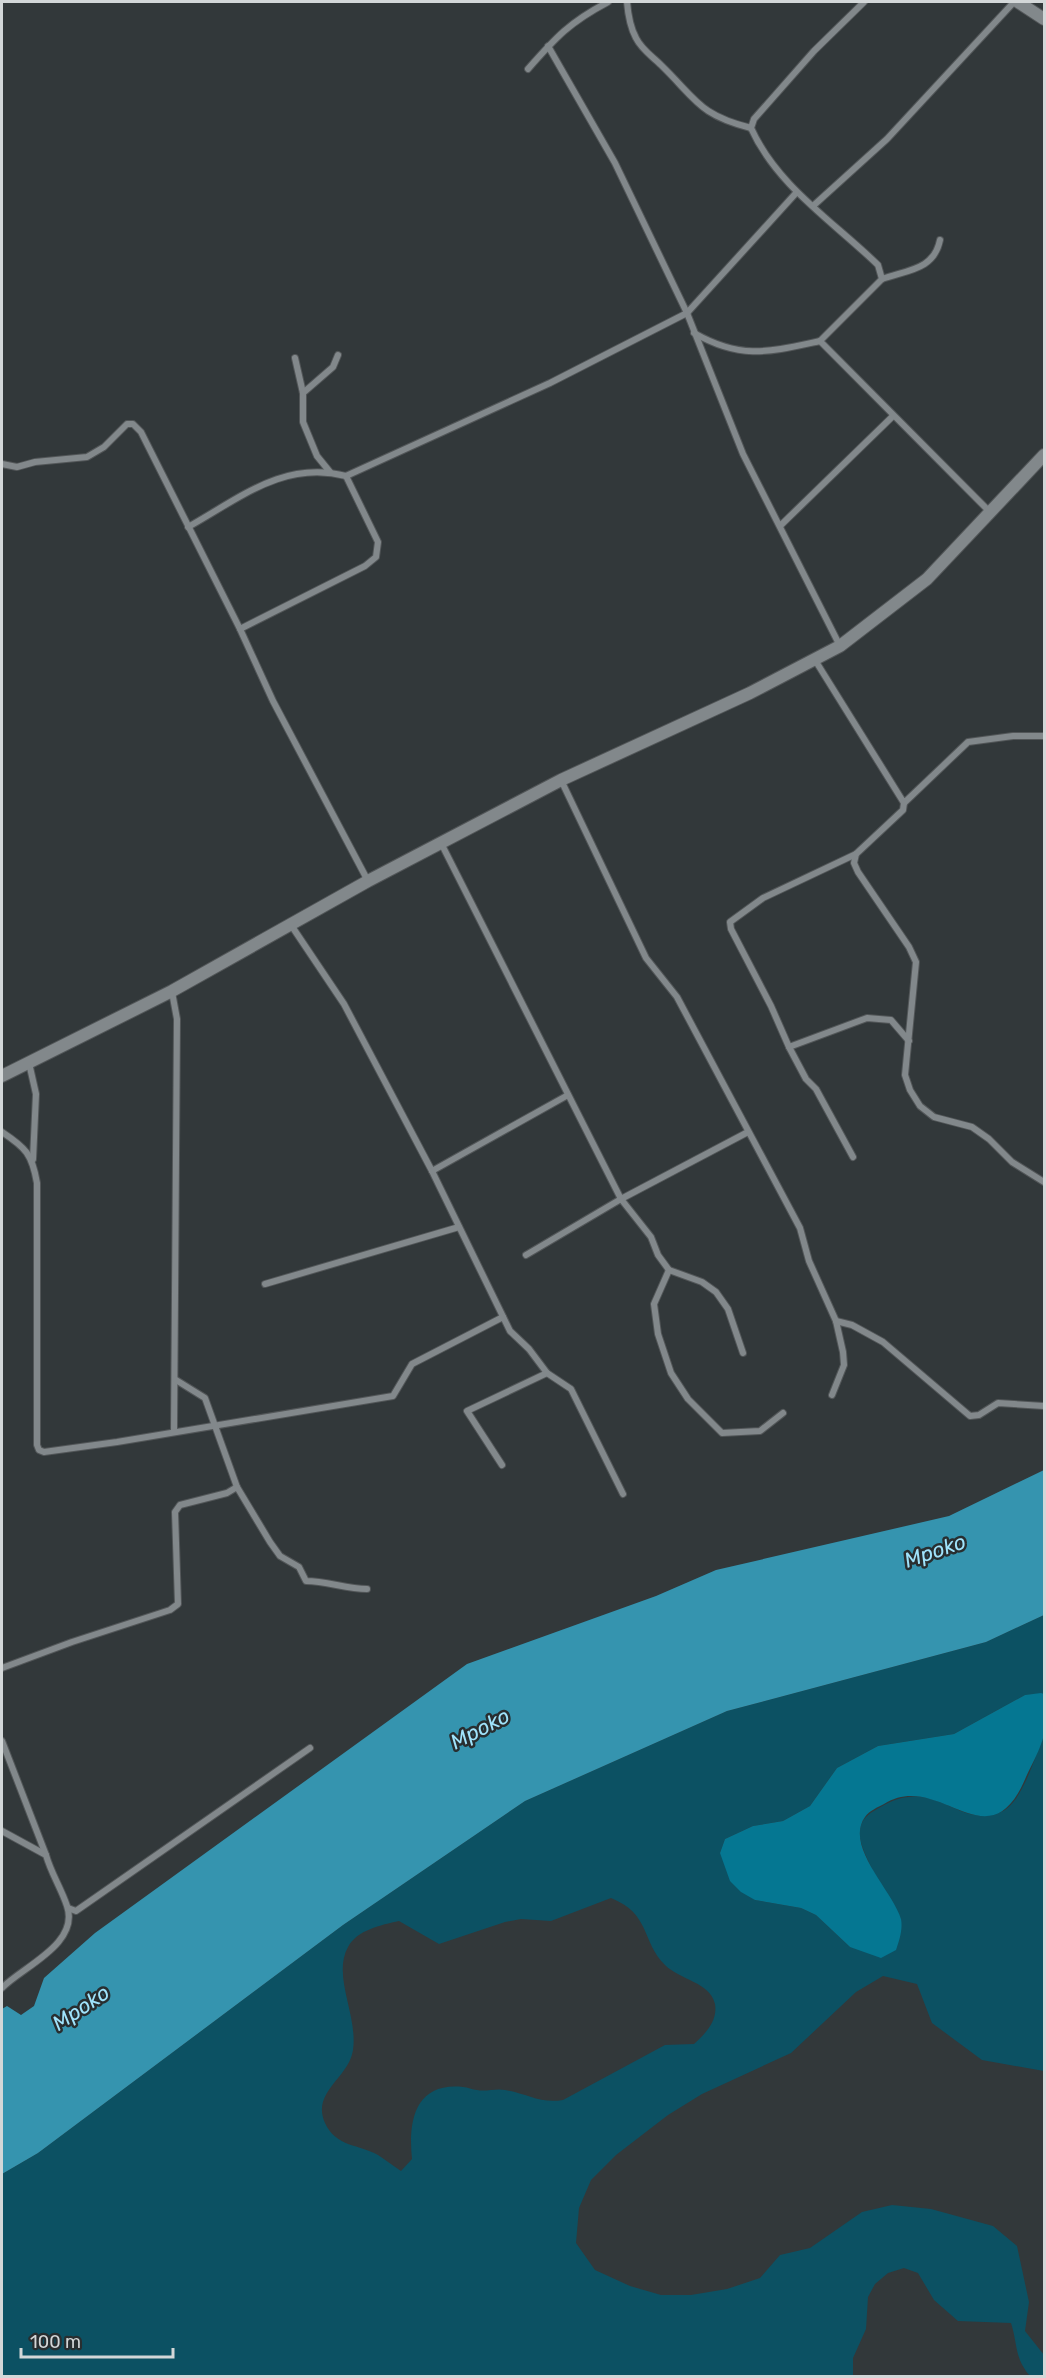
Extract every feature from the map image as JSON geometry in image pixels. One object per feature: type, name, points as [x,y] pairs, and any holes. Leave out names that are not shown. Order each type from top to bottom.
[{"type":"street","points":[[528,69],[578,17],[608,2]]},
{"type":"street","points":[[627,2],[635,37],[646,53],[659,63],[699,107],[730,123],[751,128]]},
{"type":"street","points":[[864,2],[814,51],[754,119],[751,128],[761,147],[796,193],[878,265],[882,279]]},
{"type":"street","points":[[813,206],[887,139],[1016,2],[1044,19]]},
{"type":"street","points":[[548,46],[615,163],[687,313],[743,454],[840,646]]},
{"type":"street","points":[[188,526],[280,476],[330,472],[346,476],[550,383],[687,313],[796,193]]},
{"type":"street","points":[[694,333],[718,347],[757,352],[778,351],[820,341],[882,279],[916,271],[926,264],[938,251],[940,240]]},
{"type":"street","points":[[820,341],[990,513]]},
{"type":"street","points":[[303,393],[333,367],[338,355]]},
{"type":"street","points":[[295,358],[303,393],[303,422],[317,456],[330,472]]},
{"type":"street","points":[[780,526],[893,416]]},
{"type":"street","points":[[2,462],[9,466],[87,458],[104,447],[127,424],[133,424],[141,432],[240,629],[273,701],[368,881]]},
{"type":"street","points":[[2,1077],[172,991],[368,881],[561,780],[840,646],[927,579],[1044,455]]},
{"type":"street","points":[[240,629],[365,566],[376,557],[378,542],[346,476]]},
{"type":"street","points":[[815,660],[904,803]]},
{"type":"street","points":[[853,1157],[816,1089],[806,1079],[789,1047],[771,1006],[731,929],[730,922],[763,898],[856,854],[903,810],[904,803],[968,741],[1012,736],[1044,736]]},
{"type":"street","points":[[561,780],[646,958],[677,997],[800,1228],[809,1261],[836,1321],[844,1365],[832,1395]]},
{"type":"street","points":[[441,842],[621,1199],[651,1237],[658,1255],[669,1269],[702,1282],[716,1292],[728,1309],[742,1353]]},
{"type":"street","points":[[856,854],[854,863],[858,872],[909,947],[916,962],[905,1075],[910,1090],[920,1106],[934,1117],[972,1127],[989,1139],[1012,1162],[1044,1182]]},
{"type":"street","points":[[291,926],[344,1004],[432,1171],[510,1331],[529,1349],[547,1373],[571,1389],[622,1494]]},
{"type":"street","points":[[172,991],[177,1019],[174,1431]]},
{"type":"street","points":[[789,1047],[867,1018],[891,1020],[909,1041]]},
{"type":"street","points":[[29,1063],[36,1094],[33,1159],[37,1183],[37,1445],[44,1452],[393,1396],[412,1364],[503,1317]]},
{"type":"street","points":[[432,1171],[568,1095]]},
{"type":"street","points":[[2,1132],[19,1144],[33,1159]]},
{"type":"street","points":[[526,1255],[621,1199],[748,1132]]},
{"type":"street","points":[[265,1284],[459,1227]]},
{"type":"street","points":[[669,1269],[654,1304],[657,1326],[671,1373],[688,1399],[722,1433],[760,1431],[783,1413]]},
{"type":"street","points":[[836,1321],[852,1325],[883,1342],[970,1416],[979,1415],[998,1402],[1044,1406]]},
{"type":"street","points":[[502,1465],[467,1411],[547,1373]]},
{"type":"street","points":[[176,1380],[205,1398],[237,1486],[280,1556],[299,1567],[306,1581],[333,1582],[348,1589],[367,1589]]},
{"type":"street","points":[[2,1668],[170,1610],[178,1604],[175,1512],[180,1505],[227,1493],[237,1486]]},
{"type":"street","points":[[2,1741],[52,1876],[68,1908],[67,1926],[52,1951],[2,1988]]},
{"type":"street","points":[[68,1908],[76,1911],[310,1748]]},
{"type":"street","points":[[2,1831],[46,1855]]},
{"type":"shaded area","points":[[1044,1615],[1044,1694],[1025,1695],[954,1734],[878,1746],[837,1768],[810,1806],[783,1821],[753,1826],[725,1839],[720,1853],[755,1900],[801,1908],[816,1915],[850,1947],[901,1919],[863,1848],[860,1829],[866,1817],[897,1799],[914,1796],[930,1798],[970,1814],[985,1816],[1001,1812],[1009,1807],[1022,1789],[1044,1734],[1044,2071],[982,2060],[932,2023],[917,1984],[883,1976],[856,1992],[791,2053],[702,2094],[668,2115],[616,2155],[591,2180],[579,2208],[576,2243],[595,2270],[630,2286],[661,2295],[691,2295],[727,2289],[760,2278],[780,2255],[810,2248],[862,2212],[892,2205],[931,2209],[993,2226],[1017,2246],[1029,2302],[1025,2331],[1044,2355],[1044,2376],[1030,2376],[1021,2363],[1011,2323],[958,2321],[934,2300],[918,2273],[904,2268],[888,2273],[875,2284],[868,2297],[866,2329],[853,2358],[853,2376],[2,2376],[2,2174],[38,2153],[343,1925],[525,1801],[727,1711],[986,1642]],"holes":[[[611,1898],[624,1904],[639,1920],[657,1956],[665,1965],[701,1986],[712,1997],[715,2004],[715,2016],[706,2031],[694,2044],[665,2045],[563,2100],[547,2101],[513,2091],[473,2090],[465,2087],[447,2087],[434,2091],[418,2107],[412,2131],[412,2159],[401,2171],[378,2155],[341,2141],[330,2131],[322,2112],[323,2102],[345,2069],[353,2050],[354,2037],[343,1970],[348,1947],[357,1936],[370,1929],[399,1921],[439,1944],[505,1922],[521,1919],[551,1921]]]},
{"type":"shaded area","points":[[1044,1694],[1044,1735],[1012,1803],[996,1814],[980,1816],[925,1798],[905,1796],[879,1806],[865,1817],[860,1829],[865,1855],[901,1919],[901,1931],[896,1950],[881,1958],[850,1947],[816,1915],[801,1908],[755,1900],[741,1892],[730,1881],[720,1853],[725,1839],[753,1826],[783,1821],[810,1806],[837,1768],[878,1746],[954,1734],[1025,1695]]},
{"type":"water","name":"Mpoko","points":[[1044,1470],[1044,1615],[986,1642],[727,1711],[525,1801],[343,1925],[38,2153],[2,2174],[2,2009],[7,2006],[21,2015],[34,2006],[44,1978],[95,1933],[467,1664],[656,1596],[716,1570],[949,1516]]}]
